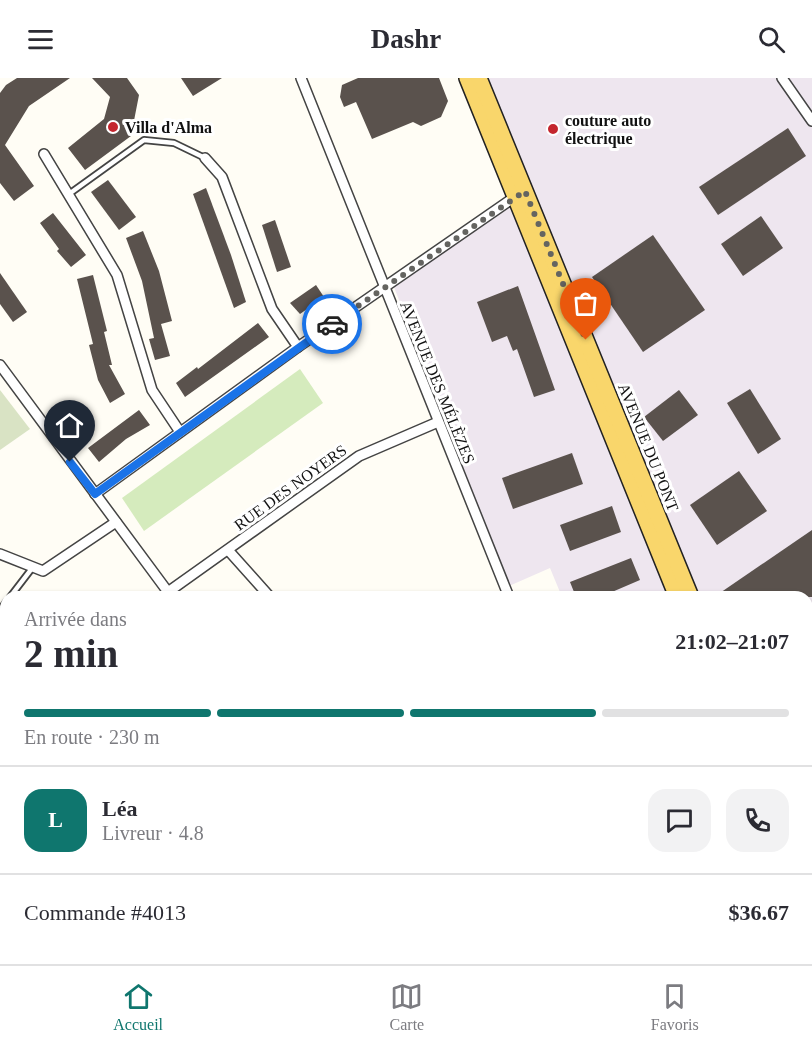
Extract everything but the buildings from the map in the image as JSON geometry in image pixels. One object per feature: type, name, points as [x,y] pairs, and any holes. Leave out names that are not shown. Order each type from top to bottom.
[{"type":"main road","name":"AVENUE DU PONT","points":[[477,78],[675,591]]},
{"type":"main road","name":"AVENUE DU PONT","points":[[520,194],[688,591]]},
{"type":"street","name":"AVENUE DES MÉLÈZES","points":[[301,78],[507,591]]},
{"type":"street","points":[[782,78],[812,121]]},
{"type":"street","points":[[44,154],[117,275],[152,390],[180,432]]},
{"type":"street","points":[[205,158],[222,177],[272,309],[298,347]]},
{"type":"street","points":[[95,494],[384,286],[520,194]]},
{"type":"street","points":[[0,365],[116,522],[43,572],[0,554]]},
{"type":"street","name":"RUE DES NOYERS","points":[[169,591],[359,456],[438,422]]},
{"type":"street","name":"RUE DES NOYERS","points":[[116,522],[167,591]]},
{"type":"street","points":[[228,550],[265,591]]},
{"type":"lane","points":[[69,194],[144,140],[174,143],[205,158]]},
{"type":"lane","points":[[15,591],[33,567]]},
{"type":"shaded area","points":[[481,78],[812,78],[812,591],[560,591],[550,568],[509,586],[394,287],[525,195]]},
{"type":"green space","points":[[300,369],[323,403],[144,531],[122,498]]},
{"type":"green space","points":[[0,390],[30,429],[0,450]]},
{"type":"way so far","points":[[332,324],[525,191],[586,340]]},
{"type":"place","name":"Villa d'Alma","points":[[113,127]]},
{"type":"place","name":"couture auto électrique","points":[[553,129]]},
{"type":"route","points":[[70,462],[95,494],[332,324]]}]
